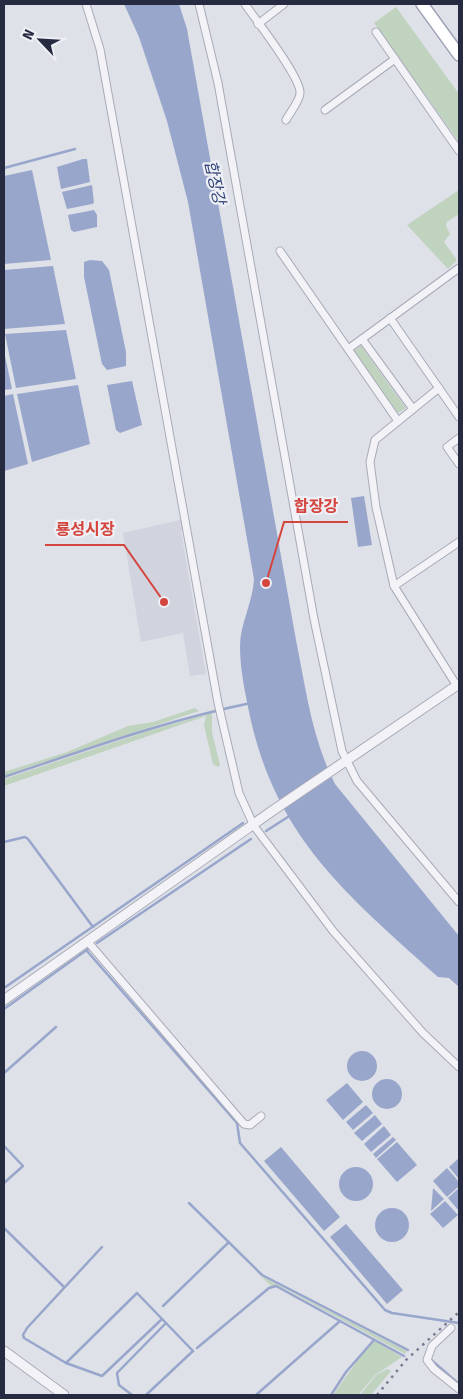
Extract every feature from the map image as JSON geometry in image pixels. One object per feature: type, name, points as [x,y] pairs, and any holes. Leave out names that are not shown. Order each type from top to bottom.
[{"type":"main road","points":[[422,4],[459,55]]},
{"type":"street","points":[[86,4],[97,34],[102,58],[218,703],[239,793],[254,826],[333,931],[418,1028],[459,1067]]},
{"type":"street","points":[[199,4],[218,83],[314,619],[343,764],[459,902]]},
{"type":"street","points":[[245,4],[300,88],[299,98],[286,120]]},
{"type":"street","points":[[258,24],[284,4]]},
{"type":"street","points":[[376,32],[459,151]]},
{"type":"street","points":[[325,110],[395,59]]},
{"type":"street","points":[[280,251],[398,421]]},
{"type":"street","points":[[348,348],[459,268]]},
{"type":"street","points":[[390,318],[459,417]]},
{"type":"street","points":[[362,339],[413,409]]},
{"type":"street","points":[[4,1000],[275,810],[458,685],[394,586],[376,507],[370,462],[375,440],[439,388]]},
{"type":"street","points":[[459,438],[447,447],[459,464]]},
{"type":"street","points":[[394,586],[459,542]]},
{"type":"street","points":[[88,942],[244,1124],[250,1125],[261,1116]]},
{"type":"street","points":[[451,1328],[432,1346],[427,1360],[434,1369],[459,1389]]},
{"type":"street","points":[[4,1351],[64,1395]]},
{"type":"shaded area","points":[[184,519],[186,530],[181,532],[206,674],[190,676],[183,633],[141,642],[123,533]]},
{"type":"green space","points":[[396,7],[459,94],[459,142],[374,23]]},
{"type":"green space","points":[[459,190],[459,214],[447,222],[446,226],[450,234],[444,242],[457,260],[448,269],[407,225]]},
{"type":"green space","points":[[361,346],[406,408],[398,413],[354,351]]},
{"type":"green space","points":[[195,708],[199,711],[4,776],[4,772],[67,752],[128,726],[153,722]]},
{"type":"green space","points":[[212,713],[212,732],[220,765],[218,767],[213,764],[204,725],[206,716],[4,786],[4,779],[148,731]]},
{"type":"green space","points":[[261,1276],[407,1351],[405,1354],[285,1289],[270,1285]]},
{"type":"green space","points":[[375,1341],[402,1357],[375,1375],[358,1395],[333,1395],[362,1354]]},
{"type":"green space","points":[[387,1369],[391,1371],[371,1395],[360,1395],[376,1375]]},
{"type":"water","points":[[124,4],[179,4],[187,29],[296,640],[315,732],[321,750],[335,784],[459,936],[459,987],[449,978],[438,977],[376,921],[322,865],[280,801],[264,764],[251,721],[240,655],[244,621],[254,579],[188,202],[167,121],[139,37]]},
{"type":"water","points":[[87,159],[90,182],[61,189],[57,167]]},
{"type":"water","points":[[32,170],[51,260],[4,264],[4,176]]},
{"type":"water","points":[[92,185],[94,203],[67,209],[62,192]]},
{"type":"water","points":[[94,210],[97,215],[97,227],[74,232],[71,230],[68,215]]},
{"type":"water","points":[[90,260],[102,261],[109,270],[126,352],[126,366],[107,370],[102,364],[84,277],[84,262]]},
{"type":"water","points":[[53,266],[65,324],[4,329],[4,270]]},
{"type":"water","points":[[66,330],[76,379],[16,388],[5,334]]},
{"type":"water","points":[[4,351],[12,389],[4,390]]},
{"type":"water","points":[[132,381],[142,425],[120,433],[116,430],[107,385]]},
{"type":"water","points":[[78,385],[90,444],[32,462],[17,394]]},
{"type":"water","points":[[13,394],[28,464],[4,471],[4,396]]},
{"type":"water","points":[[364,496],[372,545],[358,547],[351,498]]},
{"type":"water","points":[[362,1051],[368,1052],[376,1060],[376,1072],[368,1080],[362,1081],[356,1080],[348,1072],[347,1066],[348,1060],[356,1052]]},
{"type":"water","points":[[387,1079],[393,1080],[401,1088],[401,1100],[393,1108],[387,1109],[381,1108],[373,1100],[372,1094],[373,1088],[381,1080]]},
{"type":"water","points":[[347,1083],[363,1102],[343,1120],[326,1100]]},
{"type":"water","points":[[366,1105],[373,1113],[353,1130],[346,1122]]},
{"type":"water","points":[[375,1115],[382,1124],[362,1141],[354,1133]]},
{"type":"water","points":[[384,1126],[391,1135],[371,1152],[364,1144]]},
{"type":"water","points":[[393,1137],[396,1140],[376,1158],[373,1154]]},
{"type":"water","points":[[397,1142],[417,1165],[397,1182],[377,1159]]},
{"type":"water","points":[[281,1147],[340,1217],[324,1231],[264,1161]]},
{"type":"water","points":[[459,1158],[459,1179],[449,1167]]},
{"type":"water","points":[[356,1167],[363,1168],[368,1172],[372,1177],[372,1191],[368,1196],[363,1200],[356,1201],[349,1200],[344,1196],[340,1191],[339,1184],[340,1177],[344,1172],[349,1168]]},
{"type":"water","points":[[447,1168],[459,1182],[459,1186],[447,1197],[433,1181]]},
{"type":"water","points":[[433,1188],[444,1199],[431,1211]]},
{"type":"water","points":[[459,1188],[459,1211],[448,1198]]},
{"type":"water","points":[[445,1201],[458,1215],[443,1228],[430,1214]]},
{"type":"water","points":[[392,1208],[399,1209],[404,1213],[408,1218],[408,1232],[404,1237],[399,1241],[392,1242],[385,1241],[380,1237],[376,1232],[375,1225],[376,1218],[380,1213],[385,1209]]},
{"type":"water","points":[[346,1224],[403,1290],[387,1304],[330,1237]]},
{"type":"waterway","points":[[4,168],[75,149]]},
{"type":"waterway","points":[[4,777],[157,727],[251,703]]},
{"type":"waterway","points":[[266,831],[291,815]]},
{"type":"waterway","points":[[4,988],[243,823]]},
{"type":"waterway","points":[[4,842],[25,837],[28,839],[93,927]]},
{"type":"waterway","points":[[97,943],[251,839]]},
{"type":"waterway","points":[[4,1009],[88,949]]},
{"type":"waterway","points":[[87,951],[237,1123],[240,1143],[385,1310],[392,1313],[459,1323]]},
{"type":"waterway","points":[[4,1073],[56,1027]]},
{"type":"waterway","points":[[4,1146],[23,1166],[4,1183]]},
{"type":"waterway","points":[[189,1203],[262,1275],[408,1350]]},
{"type":"waterway","points":[[4,1228],[64,1287]]},
{"type":"waterway","points":[[163,1306],[229,1242]]},
{"type":"waterway","points":[[102,1247],[27,1328],[23,1335],[24,1338],[66,1363],[102,1376],[162,1319]]},
{"type":"waterway","points":[[197,1348],[269,1288],[276,1286],[404,1356]]},
{"type":"waterway","points":[[66,1363],[137,1293],[193,1351]]},
{"type":"waterway","points":[[256,1395],[340,1321]]},
{"type":"waterway","points":[[132,1395],[119,1385],[117,1373],[166,1323]]},
{"type":"waterway","points":[[331,1395],[346,1372],[374,1340]]},
{"type":"waterway","points":[[146,1395],[193,1351]]},
{"type":"waterway","points":[[429,1358],[459,1384]]},
{"type":"railway","points":[[377,1395],[406,1360],[459,1312]]},
{"type":"place","name":"합장강","points":[[266,583]]},
{"type":"place","name":"룡성시장","points":[[164,602]]}]
